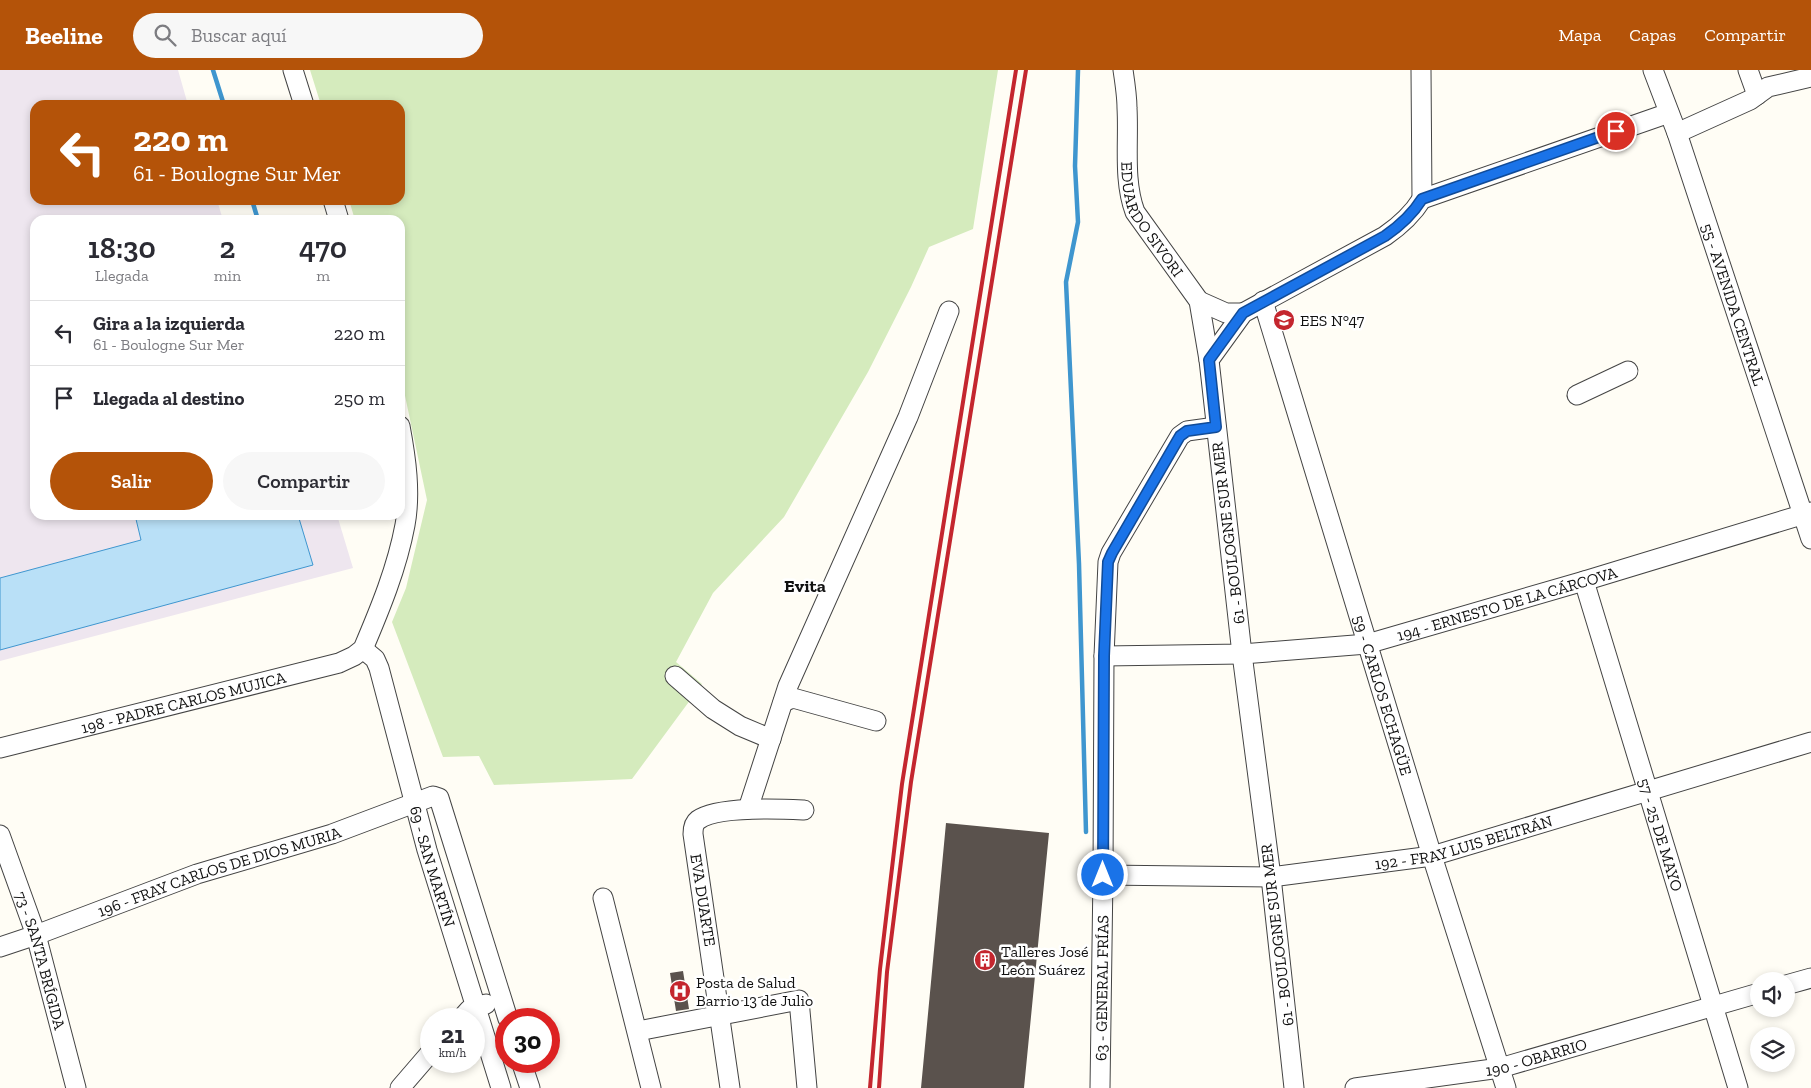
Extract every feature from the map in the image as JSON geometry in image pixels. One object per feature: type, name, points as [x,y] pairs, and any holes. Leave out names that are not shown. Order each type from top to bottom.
[{"type":"street","points":[[293,70],[302,100]]},
{"type":"street","name":"EDUARDO SIVORI","points":[[1124,70],[1128,107],[1131,202],[1135,212],[1199,301],[1209,360]]},
{"type":"street","points":[[1209,360],[1243,313],[1385,236],[1403,224],[1414,212],[1422,199],[1421,70]]},
{"type":"street","name":"55 - AVENIDA CENTRAL","points":[[1654,70],[1807,513],[1811,539]]},
{"type":"street","points":[[1748,70],[1757,95]]},
{"type":"street","points":[[1677,133],[1750,100],[1768,87],[1811,76]]},
{"type":"street","points":[[1422,199],[1669,112]]},
{"type":"street","points":[[1199,301],[1226,313],[1243,313]]},
{"type":"street","name":"59 - CARLOS ECHAGÜE","points":[[1263,301],[1314,464],[1366,644],[1506,1088]]},
{"type":"street","points":[[748,809],[796,668],[908,417],[949,311]]},
{"type":"street","name":"61 - BOULOGNE SUR MER","points":[[1209,360],[1242,654],[1271,877],[1294,1088]]},
{"type":"street","points":[[1577,395],[1628,371]]},
{"type":"street","name":"63 - GENERAL FRÍAS","points":[[1100,1088],[1104,656],[1108,562],[1180,436],[1187,431],[1216,427]]},
{"type":"street","points":[[363,649],[393,573],[405,524],[407,498],[405,450]]},
{"type":"street","name":"194 - ERNESTO DE LA CÁRCOVA","points":[[1104,656],[1242,654],[1366,644],[1584,581],[1807,513]]},
{"type":"street","name":"57 - 25 DE MAYO","points":[[1584,581],[1738,1088]]},
{"type":"street","name":"198 - PADRE CARLOS MUJICA","points":[[0,748],[339,663],[354,656],[363,649]]},
{"type":"street","name":"69 - SAN MARTÍN","points":[[363,649],[375,659],[379,668],[467,1008]]},
{"type":"street","points":[[675,676],[712,709],[740,726],[771,739]]},
{"type":"street","points":[[783,702],[793,698],[876,721]]},
{"type":"street","name":"192 - FRAY LUIS BELTRÁN","points":[[1103,875],[1271,877],[1432,856],[1811,742]]},
{"type":"street","name":"196 - FRAY CARLOS DE DIOS MURIA","points":[[0,947],[197,874],[332,834],[433,796],[439,798]]},
{"type":"street","name":"69 - SAN MARTÍN","points":[[439,798],[505,1008]]},
{"type":"street","name":"EVA DUARTE","points":[[730,1088],[692,834],[694,824],[699,819],[729,811],[748,809],[804,810]]},
{"type":"street","name":"73 - SANTA BRÍGIDA","points":[[0,835],[10,879],[36,935],[76,1088]]},
{"type":"street","points":[[603,898],[651,1088]]},
{"type":"street","points":[[1795,982],[1811,978]]},
{"type":"street","name":"190 - OBARRIO","points":[[1355,1088],[1500,1068],[1750,996]]},
{"type":"street","points":[[481,1008],[502,1000]]},
{"type":"street","points":[[638,1031],[799,1000],[807,1088]]},
{"type":"street","name":"69 - SAN MARTÍN","points":[[485,1052],[501,1088]]},
{"type":"street","points":[[400,1088],[420,1065]]},
{"type":"street","points":[[525,1073],[530,1088]]},
{"type":"shaded area","points":[[0,70],[178,70],[187,100],[30,100],[30,205],[218,205],[222,215],[30,215],[30,520],[339,520],[353,568],[0,661]]},
{"type":"green space","points":[[310,70],[998,70],[973,229],[929,247],[868,372],[784,517],[713,593],[676,662],[702,684],[632,779],[494,785],[479,756],[443,757],[392,622],[406,588],[427,500],[405,396],[405,215],[354,215],[350,205],[405,205],[405,100],[319,100]]},
{"type":"water","points":[[136,520],[300,520],[313,565],[0,650],[0,578],[141,540]]},
{"type":"building","name":"Talleres José León Suárez","points":[[946,823],[1049,833],[1024,1088],[921,1088]]},
{"type":"building","name":"Posta de Salud Barrio 13 de Julio","points":[[683,971],[689,1009],[676,1011],[670,973]]},
{"type":"waterway","points":[[213,70],[222,100]]},
{"type":"waterway","points":[[1078,70],[1075,166],[1078,222],[1066,282],[1079,564],[1086,832]]},
{"type":"waterway","points":[[254,205],[256,215]]},
{"type":"railway","points":[[870,1088],[880,969],[902,784],[1016,70]]},
{"type":"railway","points":[[879,1088],[887,972],[911,782],[1026,70]]},
{"type":"place","name":"EES N°47","points":[[1284,320]]},
{"type":"place","name":"Talleres José León Suárez","points":[[985,960]]},
{"type":"place","name":"Posta de Salud Barrio 13 de Julio","points":[[680,991]]},
{"type":"district","name":"Evita","points":[[805,586]]},
{"type":"route","points":[[1103,875],[1104,656],[1108,562],[1180,436],[1187,431],[1216,427],[1209,360],[1243,313],[1385,236],[1403,224],[1422,199],[1616,131]]}]
